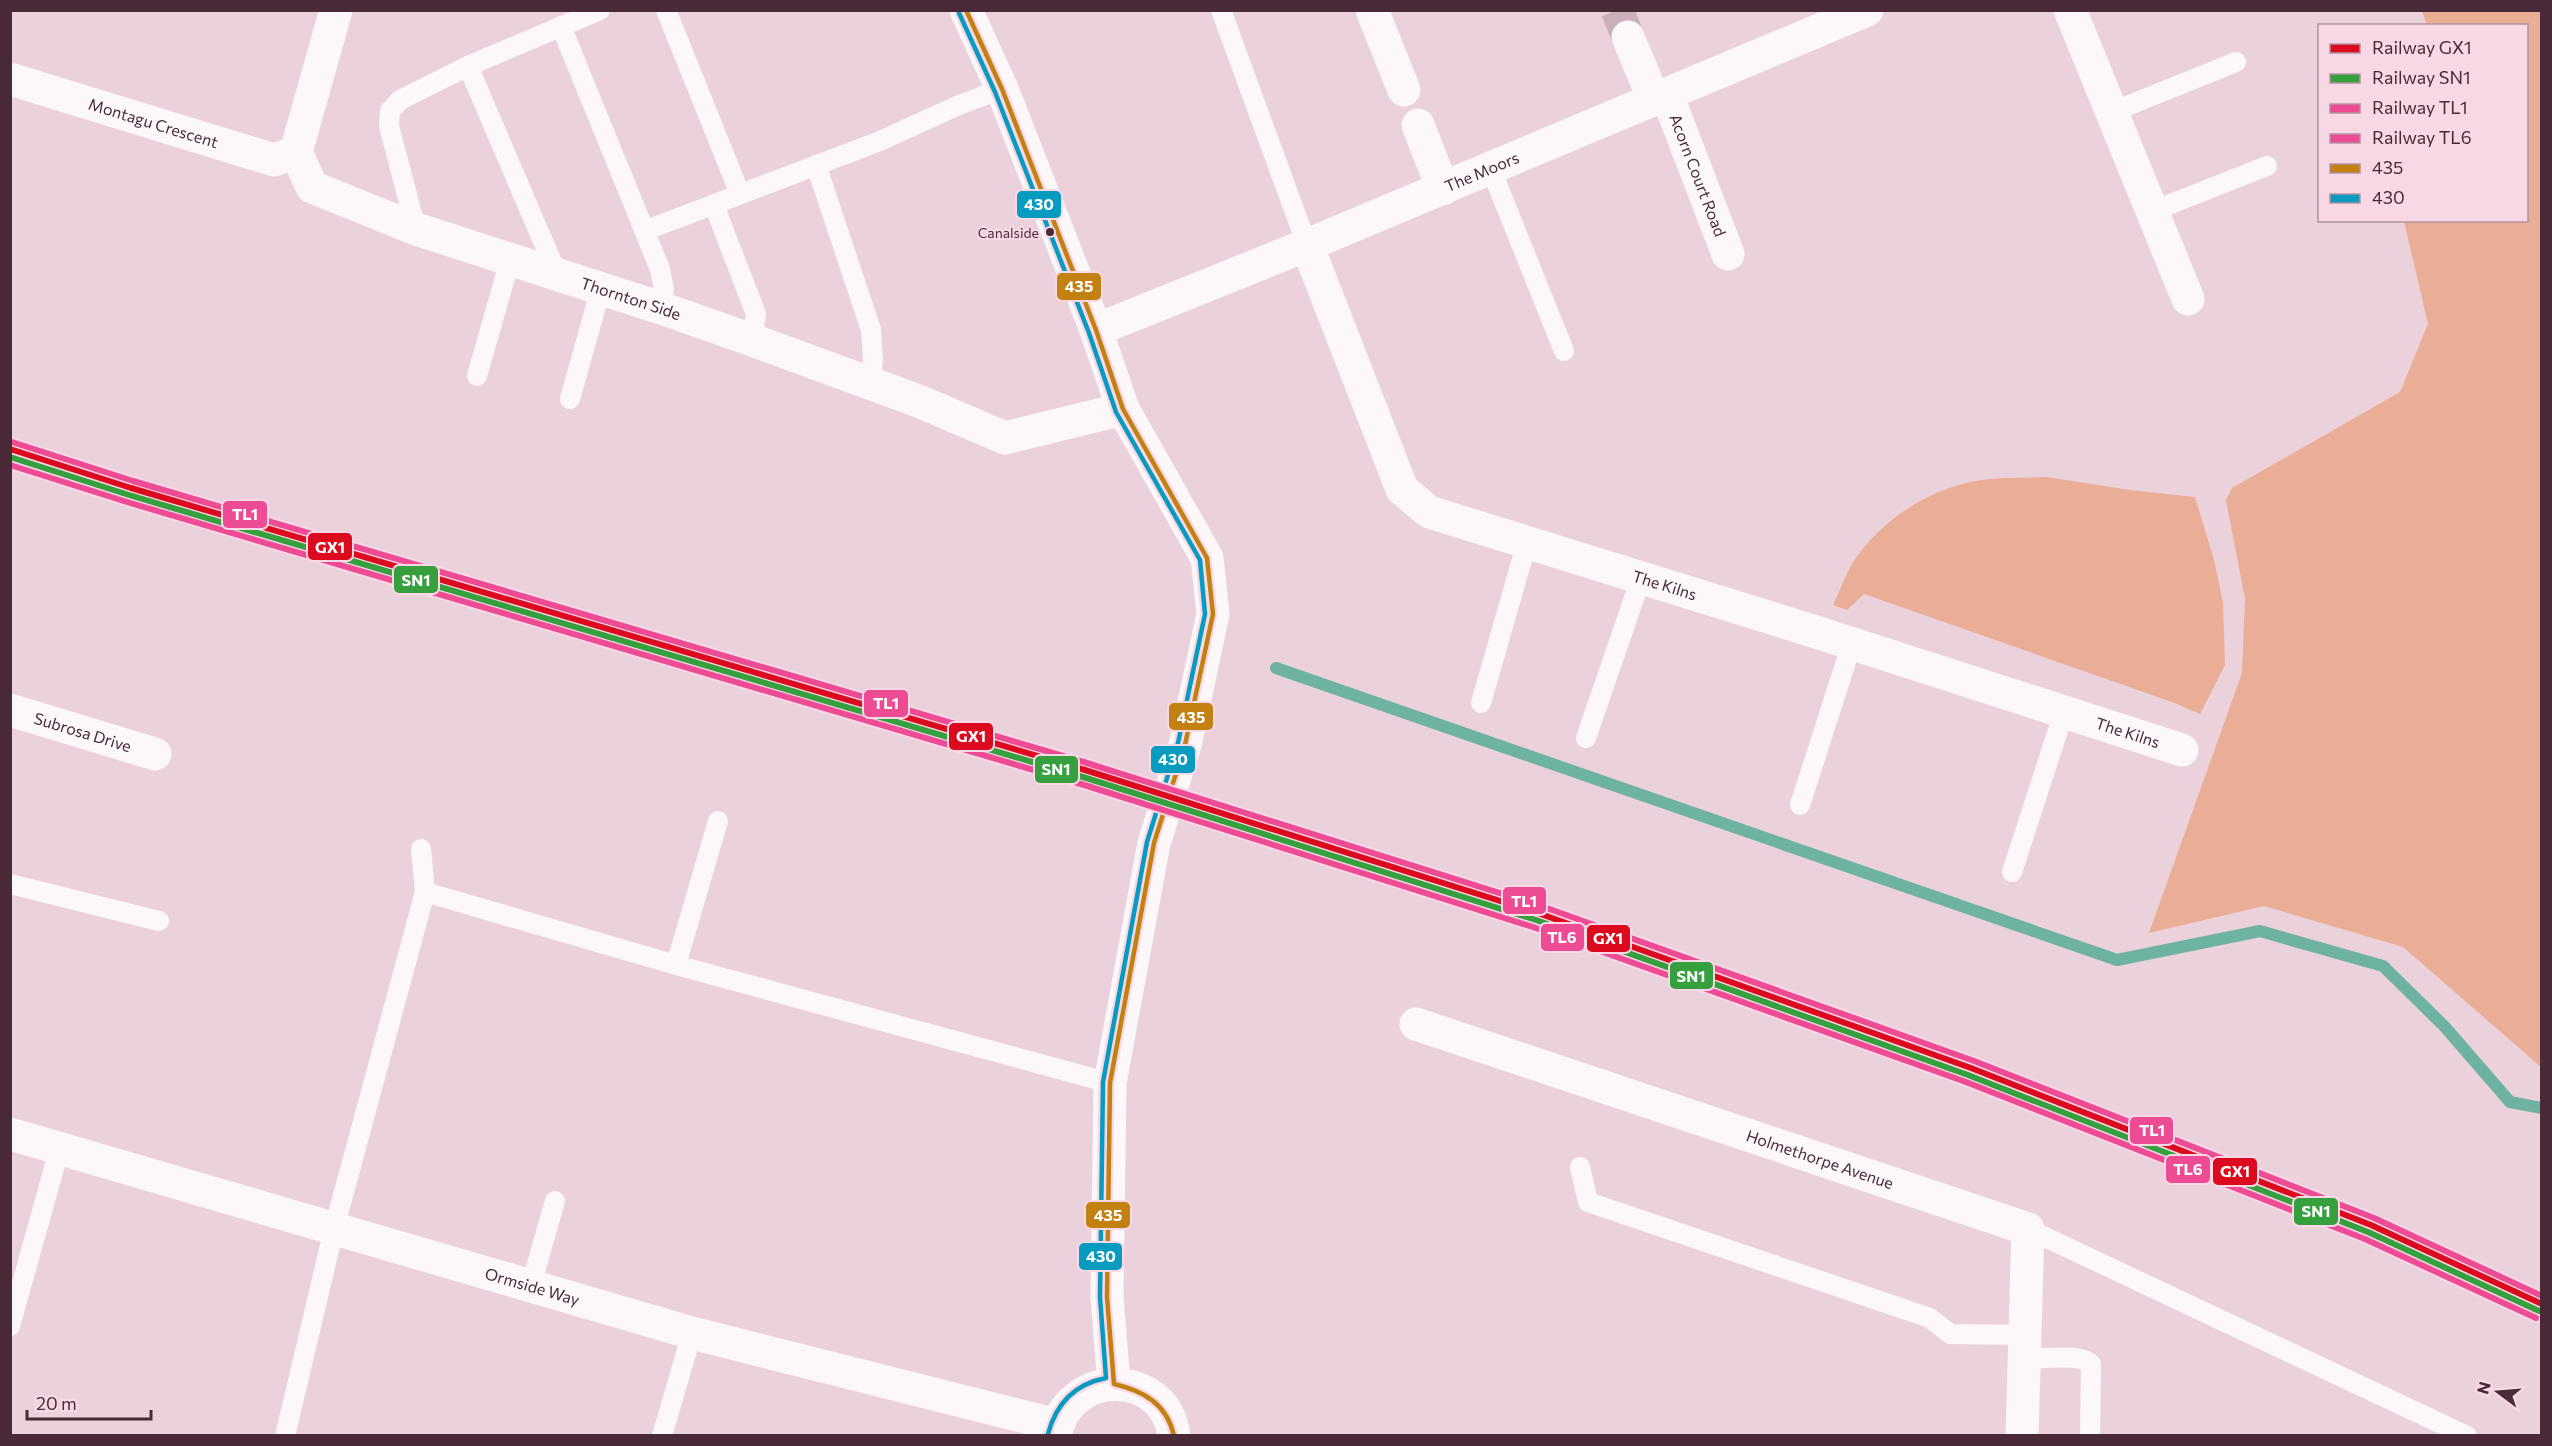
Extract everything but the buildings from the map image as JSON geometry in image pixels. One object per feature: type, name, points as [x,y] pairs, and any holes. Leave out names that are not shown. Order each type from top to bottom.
[{"type":"street","points":[[296,152],[336,10]]},
{"type":"street","points":[[966,10],[1002,90],[1096,330],[1123,409],[1207,558],[1213,614],[1185,745],[1154,843],[1110,1083],[1107,1297],[1114,1383]]},
{"type":"street","points":[[1372,10],[1404,90]]},
{"type":"street","name":"The Moors","points":[[1096,330],[1307,246],[1867,10]]},
{"type":"street","points":[[2070,10],[2188,298]]},
{"type":"street","name":"Acorn Court Road","points":[[1628,37],[1660,97],[1728,254]]},
{"type":"street","name":"Montagu Crescent","points":[[10,79],[274,160],[296,152]]},
{"type":"street","points":[[1418,125],[1443,189]]},
{"type":"street","name":"Thornton Side","points":[[296,152],[312,187],[416,230],[601,288],[752,340],[870,383],[1005,438],[1123,409]]},
{"type":"street","name":"The Kilns","points":[[1307,246],[1402,489],[1429,512],[1852,643],[2182,750]]},
{"type":"street","name":"Subrosa Drive","points":[[10,710],[155,754]]},
{"type":"street","name":"Holmethorpe Avenue","points":[[1416,1024],[2028,1229]]},
{"type":"street","name":"Ormside Way","points":[[10,1134],[692,1332],[1056,1430]]},
{"type":"street","points":[[2022,1436],[2028,1229]]},
{"type":"street","points":[[1056,1430],[1063,1411],[1073,1400],[1092,1388],[1114,1383],[1135,1387],[1153,1397],[1167,1413],[1174,1436]]},
{"type":"lane","points":[[416,230],[389,126],[390,111],[400,100],[468,66],[600,10]]},
{"type":"lane","points":[[666,10],[740,194]]},
{"type":"lane","points":[[1221,10],[1307,246]]},
{"type":"lane","points":[[561,26],[660,269],[664,290],[661,308]]},
{"type":"lane","points":[[2112,112],[2236,62]]},
{"type":"lane","points":[[468,66],[557,274]]},
{"type":"lane","points":[[645,231],[880,141],[958,105],[1002,90]]},
{"type":"lane","points":[[816,165],[871,330],[873,360],[870,383]]},
{"type":"lane","points":[[2153,211],[2267,166]]},
{"type":"lane","points":[[1491,169],[1564,351]]},
{"type":"lane","points":[[714,205],[756,314],[752,340]]},
{"type":"lane","points":[[477,376],[510,260]]},
{"type":"lane","points":[[570,399],[601,288]]},
{"type":"lane","points":[[1481,703],[1527,542]]},
{"type":"lane","points":[[1586,738],[1641,578]]},
{"type":"lane","points":[[1800,805],[1852,643]]},
{"type":"lane","points":[[2012,872],[2064,712]]},
{"type":"lane","points":[[676,964],[718,820]]},
{"type":"lane","points":[[285,1436],[334,1229],[425,892],[421,849]]},
{"type":"lane","points":[[10,884],[159,921]]},
{"type":"lane","points":[[425,892],[676,964],[1110,1083]]},
{"type":"lane","points":[[10,1326],[60,1147]]},
{"type":"lane","points":[[1580,1167],[1588,1202],[1930,1318],[1950,1334],[2086,1359],[2091,1364],[2090,1436]]},
{"type":"lane","points":[[531,1285],[555,1201]]},
{"type":"lane","points":[[2028,1229],[2467,1436]]},
{"type":"lane","points":[[662,1436],[692,1332]]},
{"type":"shaded area","points":[[2422,11],[2541,11],[2541,1067],[2403,947],[2264,906],[2149,933],[2242,673],[2245,599],[2226,500],[2232,488],[2400,392],[2428,324],[2404,222],[2528,222],[2528,24],[2427,24]]},
{"type":"shaded area","points":[[2047,477],[2195,497],[2214,560],[2223,602],[2225,665],[2200,714],[2172,702],[1864,594],[1847,610],[1833,605],[1847,573],[1870,540],[1884,526],[1917,503],[1934,494],[1972,482],[1998,478]]},
{"type":"waterway","points":[[1276,668],[2117,960],[2260,931],[2383,966],[2445,1027],[2510,1102],[2542,1108]]},
{"type":"tunnel","points":[[1617,10],[1628,37]]},
{"type":"rail line","name":"TL1","points":[[12,442],[133,481],[1087,763],[1541,906],[1974,1061],[2374,1218],[2542,1296]]},
{"type":"rail line","name":"GX1","points":[[10,449],[131,488],[1085,770],[1538,913],[1971,1068],[2371,1225],[2542,1304]]},
{"type":"rail line","name":"SN1","points":[[10,457],[129,495],[1083,777],[1536,920],[1968,1075],[2368,1232],[2539,1311]]},
{"type":"rail line","name":"TL6","points":[[10,465],[127,502],[1081,784],[1533,927],[1966,1082],[2365,1239],[2536,1318]]},
{"type":"transit line","name":"435","points":[[966,10],[1002,89],[1096,330],[1123,409],[1207,558],[1213,614],[1185,745],[1154,843],[1110,1083],[1107,1297],[1114,1384],[1144,1395],[1160,1407],[1171,1425],[1174,1436]]},
{"type":"transit line","name":"430","points":[[959,13],[995,92],[1089,333],[1116,412],[1200,560],[1205,614],[1178,743],[1147,842],[1103,1082],[1100,1297],[1106,1378],[1085,1385],[1068,1397],[1056,1413],[1048,1434]]},
{"type":"place","name":"Canalside","points":[[1050,232]]}]
